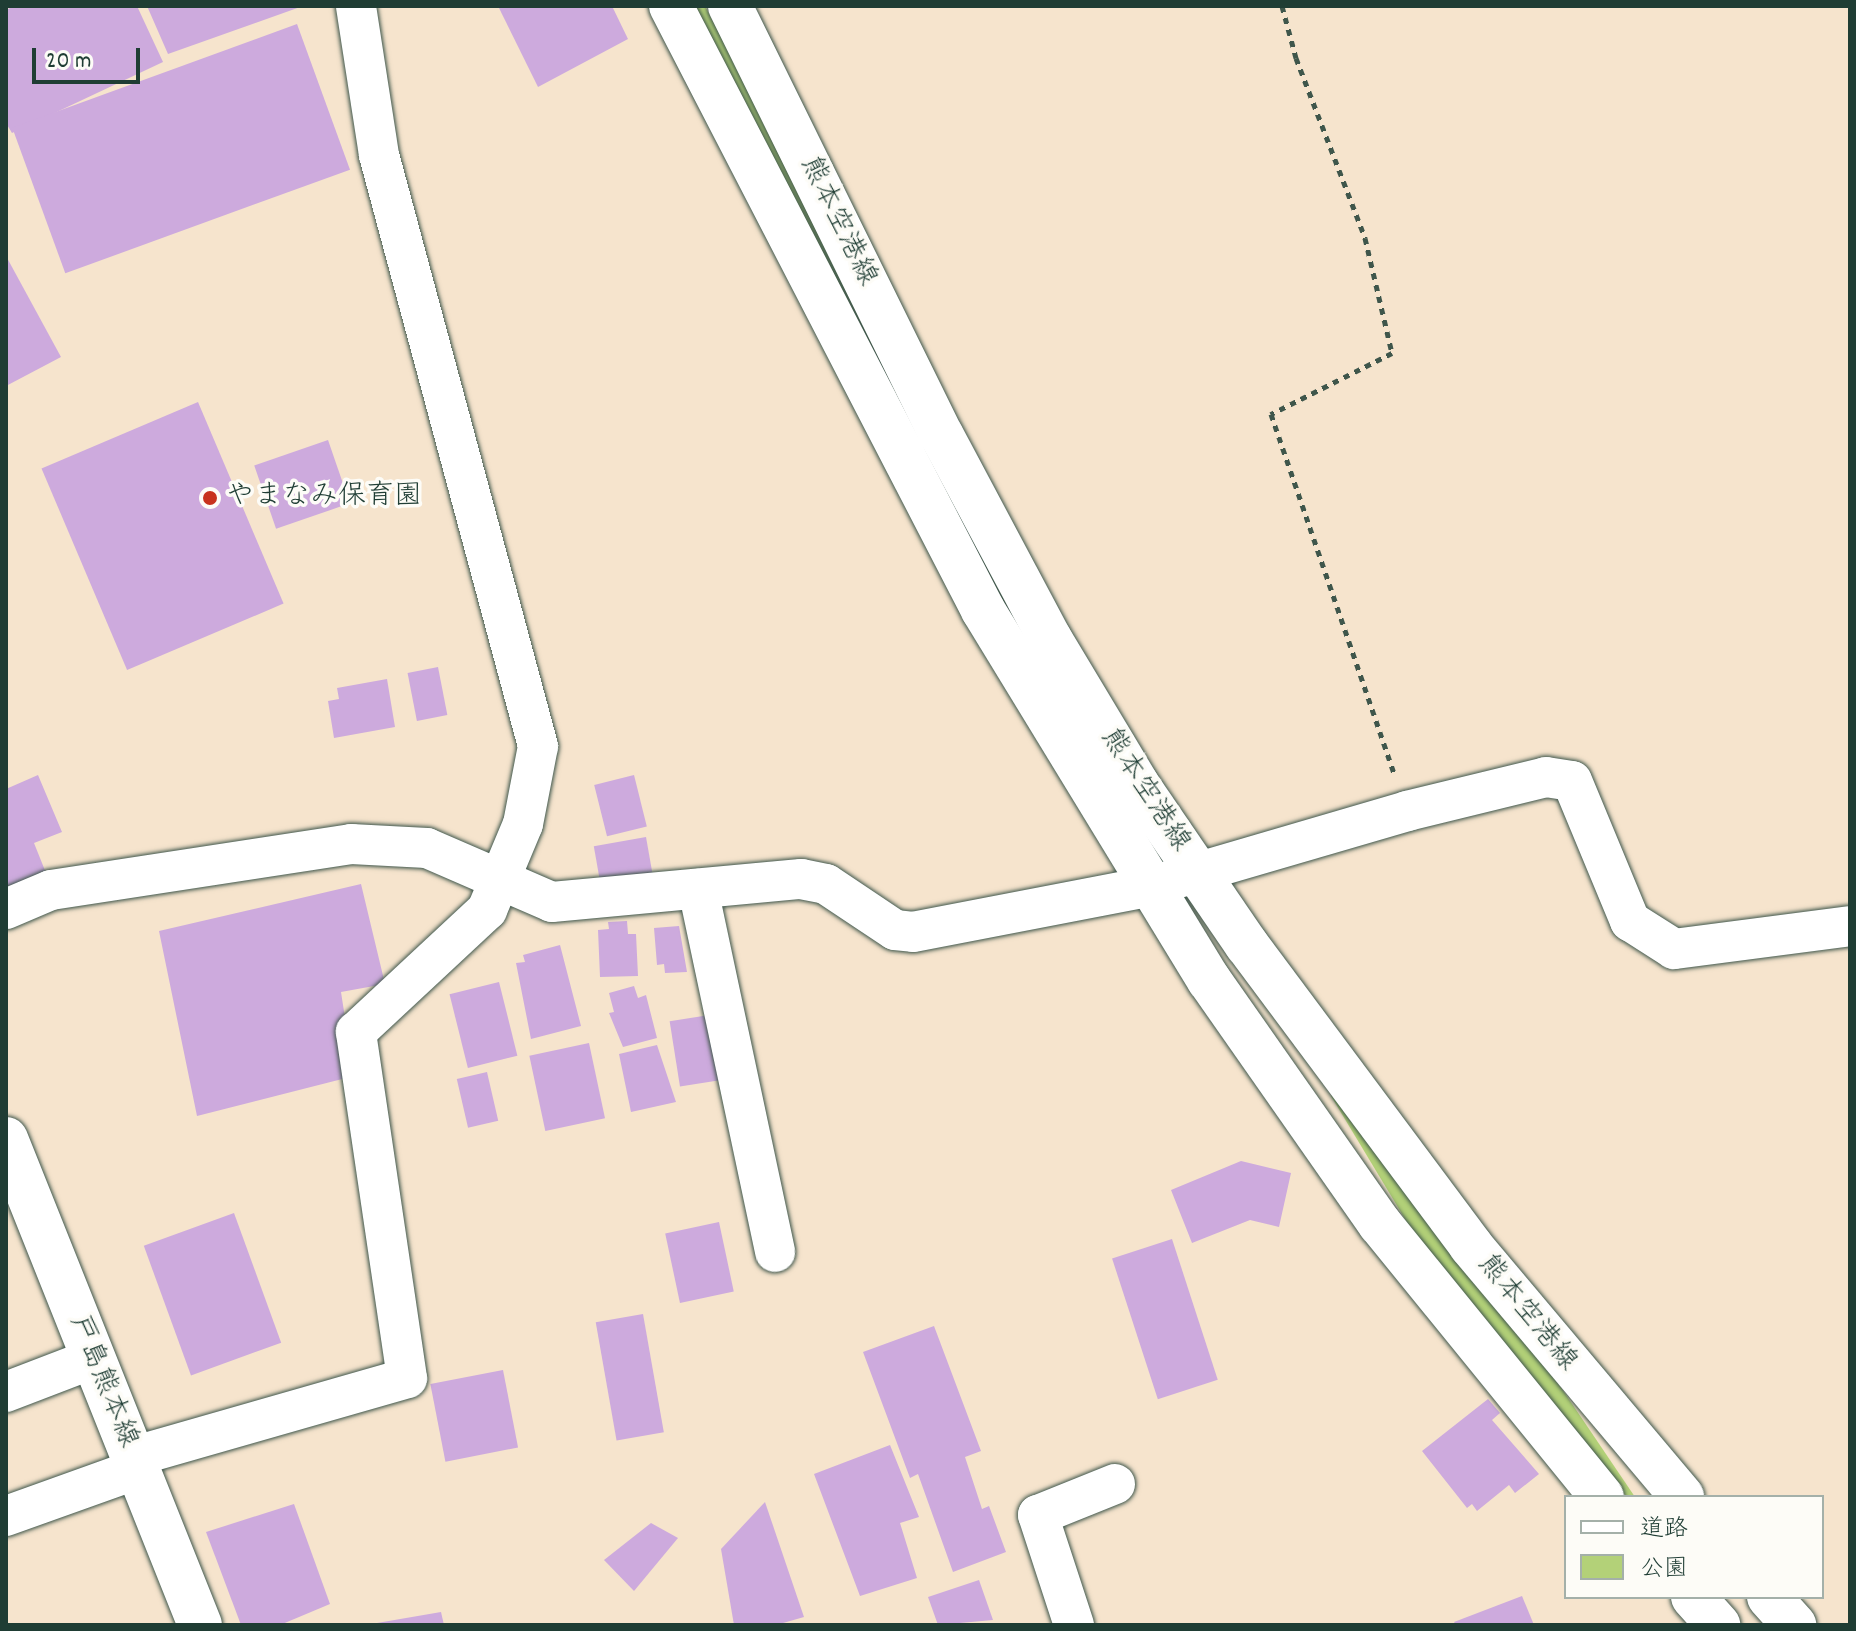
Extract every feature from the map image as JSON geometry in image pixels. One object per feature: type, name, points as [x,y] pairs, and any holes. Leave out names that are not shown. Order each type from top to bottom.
[{"type":"main road","name":"熊本空港線","points":[[671,6],[983,610],[1209,980],[1380,1224],[1600,1495]]},
{"type":"main road","name":"熊本空港線","points":[[730,6],[942,436],[1050,639],[1197,873],[1471,1246],[1680,1495]]},
{"type":"main road","name":"戸島熊本線","points":[[6,1139],[200,1625]]},
{"type":"main road","points":[[1695,1599],[1718,1625]]},
{"type":"main road","points":[[1771,1599],[1794,1625]]},
{"type":"street","points":[[6,1516],[134,1463],[407,1378],[356,1032],[487,910],[523,824],[538,746],[379,155],[356,6]]},
{"type":"street","points":[[6,909],[51,890],[351,844],[427,848],[552,902],[801,879],[826,884],[895,930],[913,932],[1151,886],[1407,811],[1546,777],[1572,781],[1630,921],[1674,949],[1850,926]]},
{"type":"street","points":[[698,889],[775,1252]]},
{"type":"street","points":[[6,1392],[92,1359]]},
{"type":"street","points":[[1074,1625],[1038,1515],[1115,1484]]},
{"type":"path","points":[[1282,6],[1296,58],[1365,238],[1392,353],[1271,414],[1407,811]]},
{"type":"green space","points":[[693,6],[705,6],[1104,781],[987,574]]},
{"type":"green space","points":[[1334,1093],[1562,1389],[1634,1495],[1625,1495],[1591,1455],[1408,1224],[1331,1096]]},
{"type":"building","points":[[14,6],[137,6],[163,62],[12,133],[6,123],[6,10]]},
{"type":"building","points":[[147,6],[303,6],[168,54]]},
{"type":"building","points":[[498,6],[612,6],[628,39],[538,87]]},
{"type":"building","points":[[297,24],[350,170],[65,273],[12,128]]},
{"type":"building","points":[[6,256],[61,357],[6,386]]},
{"type":"building","points":[[198,402],[284,604],[127,670],[42,468]]},
{"type":"building","points":[[328,440],[350,503],[276,529],[254,465]]},
{"type":"building","points":[[438,667],[447,715],[417,721],[408,673]]},
{"type":"building","points":[[387,679],[395,727],[334,738],[328,701],[339,699],[337,688]]},
{"type":"building","points":[[38,775],[62,832],[34,843],[50,883],[6,901],[6,789]]},
{"type":"building","points":[[634,775],[647,826],[607,836],[594,785]]},
{"type":"building","points":[[646,837],[653,878],[601,888],[594,846]]},
{"type":"building","points":[[361,884],[385,984],[341,992],[354,1076],[197,1116],[159,931]]},
{"type":"building","points":[[627,921],[628,934],[636,934],[638,976],[600,977],[598,930],[609,929],[608,922]]},
{"type":"building","points":[[679,926],[687,972],[665,973],[664,964],[657,965],[654,928]]},
{"type":"building","points":[[560,945],[581,1026],[531,1039],[516,963],[525,962],[523,955]]},
{"type":"building","points":[[499,982],[517,1056],[468,1068],[450,994]]},
{"type":"building","points":[[634,986],[638,998],[646,995],[657,1038],[623,1047],[609,1013],[614,1012],[609,993]]},
{"type":"building","points":[[722,1013],[732,1078],[680,1086],[670,1021]]},
{"type":"building","points":[[589,1043],[605,1118],[545,1131],[529,1056]]},
{"type":"building","points":[[657,1045],[676,1102],[631,1112],[619,1054]]},
{"type":"building","points":[[487,1072],[498,1121],[468,1128],[457,1079]]},
{"type":"building","points":[[1241,1161],[1291,1173],[1279,1227],[1250,1220],[1192,1243],[1171,1190]]},
{"type":"building","points":[[234,1213],[281,1343],[191,1376],[144,1246]]},
{"type":"building","points":[[719,1222],[734,1291],[680,1303],[665,1233]]},
{"type":"building","points":[[1172,1239],[1218,1380],[1158,1399],[1112,1258]]},
{"type":"building","points":[[643,1314],[664,1432],[617,1441],[596,1322]]},
{"type":"building","points":[[934,1326],[981,1451],[965,1457],[982,1509],[989,1506],[1006,1552],[953,1572],[918,1474],[910,1478],[863,1352]]},
{"type":"building","points":[[503,1370],[518,1448],[445,1462],[430,1384]]},
{"type":"building","points":[[1488,1399],[1500,1413],[1492,1420],[1539,1474],[1515,1493],[1509,1485],[1477,1511],[1472,1504],[1467,1508],[1422,1451]]},
{"type":"building","points":[[890,1445],[919,1517],[900,1523],[917,1578],[860,1596],[814,1474]]},
{"type":"building","points":[[765,1502],[804,1617],[776,1625],[734,1625],[721,1549]]},
{"type":"building","points":[[294,1504],[330,1604],[280,1625],[241,1625],[206,1532]]},
{"type":"building","points":[[651,1523],[678,1538],[634,1591],[604,1560]]},
{"type":"building","points":[[979,1580],[993,1620],[938,1625],[928,1597]]},
{"type":"building","points":[[1522,1596],[1534,1625],[1456,1625],[1454,1622]]},
{"type":"building","points":[[441,1612],[444,1625],[377,1625],[377,1623]]},
{"type":"place","name":"やまなみ保育園","points":[[210,498]]}]
